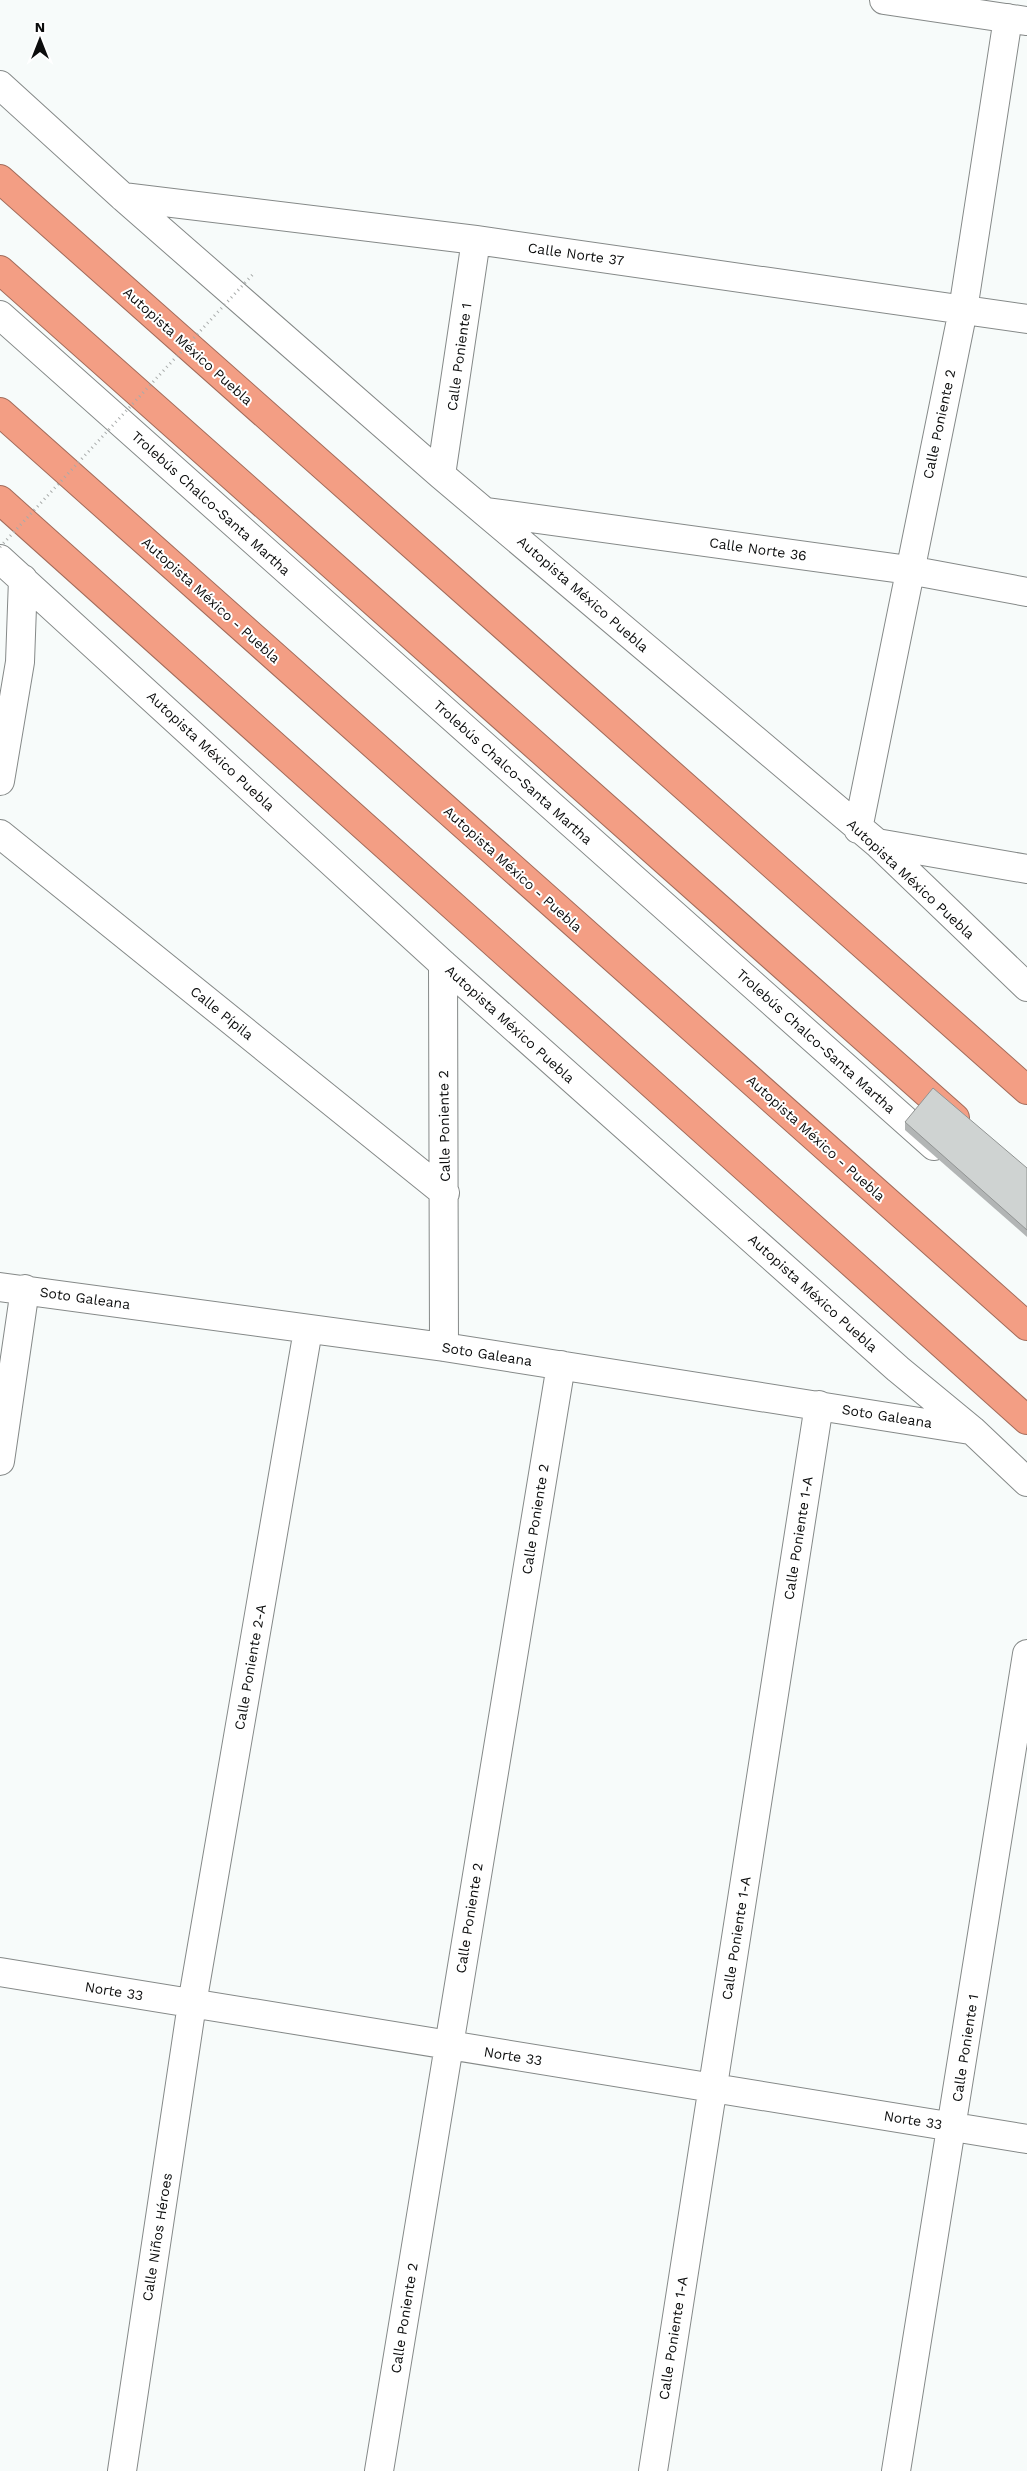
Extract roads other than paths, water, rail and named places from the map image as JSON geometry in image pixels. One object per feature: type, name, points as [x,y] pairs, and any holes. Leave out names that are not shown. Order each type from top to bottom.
[{"type":"highway","name":"Autopista México Puebla","points":[[0,179],[1027,1090]]},
{"type":"highway","points":[[0,270],[962,1145]]},
{"type":"highway","name":"Autopista México - Puebla","points":[[0,412],[1027,1326]]},
{"type":"highway","points":[[0,500],[1027,1420]]},
{"type":"street","points":[[884,0],[1018,20]]},
{"type":"street","name":"Calle Poniente 2","points":[[868,836],[909,570],[963,310],[1018,20]]},
{"type":"street","name":"Autopista México Puebla","points":[[0,85],[124,197],[441,475],[868,836],[1027,987]]},
{"type":"street","name":"Calle Norte 37","points":[[124,197],[476,240],[1027,319]]},
{"type":"street","name":"Calle Poniente 1","points":[[441,475],[476,240]]},
{"type":"street","points":[[0,283],[962,1145]]},
{"type":"street","name":"Trolebús Chalco-Santa Martha","points":[[0,315],[962,1145]]},
{"type":"street","name":"Calle Norte 36","points":[[487,512],[909,570],[1027,592]]},
{"type":"street","name":"Autopista México Puebla","points":[[0,559],[443,964],[898,1369],[972,1430],[1027,1482]]},
{"type":"street","points":[[0,781],[10,661],[23,579]]},
{"type":"street","name":"Calle Pípila","points":[[0,834],[445,1193]]},
{"type":"street","points":[[868,836],[1027,868]]},
{"type":"street","name":"Calle Poniente 2","points":[[443,964],[444,1347]]},
{"type":"street","points":[[0,1461],[13,1288]]},
{"type":"street","name":"Soto Galeana","points":[[13,1288],[308,1330],[444,1347],[972,1430]]},
{"type":"street","name":"Calle Poniente 2-A","points":[[192,2004],[308,1330]]},
{"type":"street","name":"Calle Poniente 2","points":[[379,2471],[561,1365]]},
{"type":"street","name":"Calle Poniente 1-A","points":[[652,2471],[818,1405]]},
{"type":"street","name":"Calle Poniente 1","points":[[896,2471],[953,2126],[1027,1654]]},
{"type":"street","name":"Norte 33","points":[[0,1972],[448,2046],[1027,2138]]},
{"type":"street","name":"Calle Niños Héroes","points":[[122,2471],[192,2004]]}]
